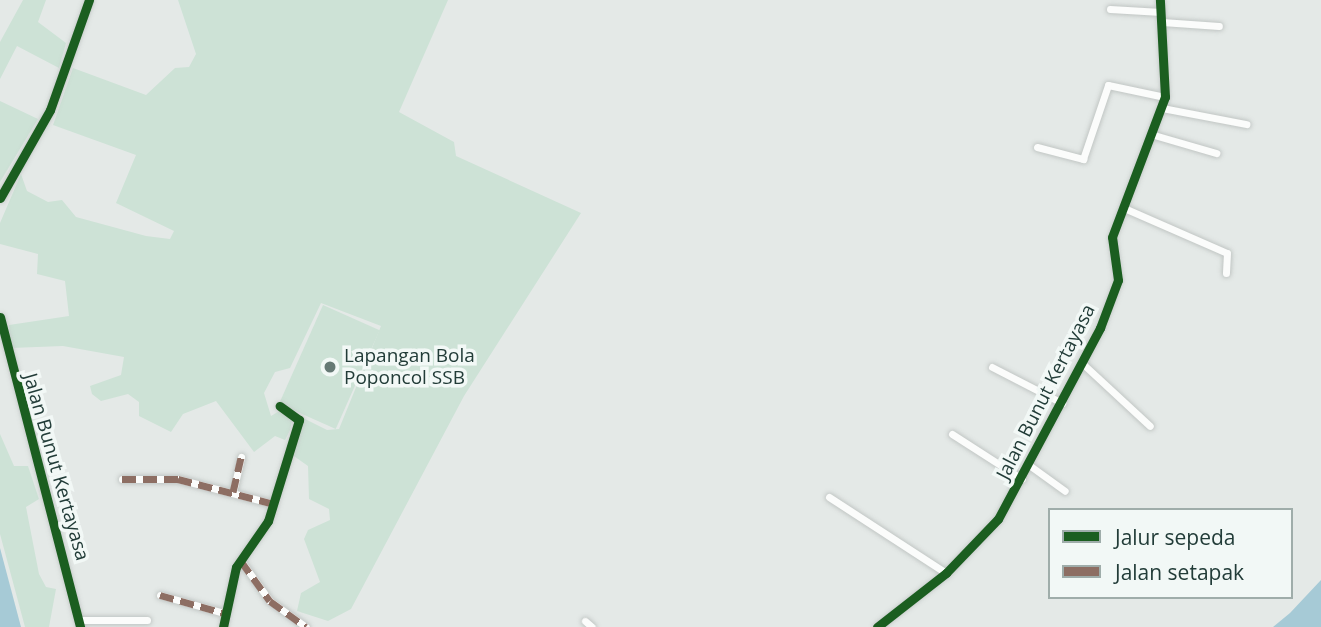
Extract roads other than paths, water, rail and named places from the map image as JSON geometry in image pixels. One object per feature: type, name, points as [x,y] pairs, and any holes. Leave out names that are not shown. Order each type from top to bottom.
[{"type":"street","points":[[0,198],[50,110],[89,0]]},
{"type":"street","name":"Jalan Bunut Kertayasa","points":[[877,627],[946,573],[998,519],[1083,365],[1116,288],[1110,247],[1154,135],[1165,97],[1160,0]]},
{"type":"street","points":[[1110,9],[1161,12]]},
{"type":"street","points":[[1163,22],[1219,26]]},
{"type":"street","points":[[1037,147],[1083,159],[1108,85],[1165,97]]},
{"type":"street","points":[[1161,108],[1246,124]]},
{"type":"street","points":[[1154,135],[1216,153]]},
{"type":"street","points":[[1124,208],[1227,253],[1226,273]]},
{"type":"street","name":"Jalan Bunut Kertayasa","points":[[0,317],[80,623]]},
{"type":"street","points":[[1083,365],[1150,426]]},
{"type":"street","points":[[992,368],[1062,403]]},
{"type":"street","points":[[223,627],[224,613],[241,561],[260,539],[274,504],[299,420],[280,406]]},
{"type":"street","points":[[952,434],[1022,479]]},
{"type":"street","points":[[233,492],[241,457]]},
{"type":"street","points":[[1030,465],[1065,491]]},
{"type":"street","points":[[122,479],[178,479],[274,504]]},
{"type":"street","points":[[829,497],[946,573]]},
{"type":"street","points":[[241,561],[270,601],[306,627]]},
{"type":"street","points":[[160,595],[224,613]]},
{"type":"street","points":[[80,623],[147,621]]},
{"type":"street","points":[[585,621],[592,627]]},
{"type":"water","points":[[0,548],[21,627],[0,627]]},
{"type":"water","points":[[1321,580],[1321,627],[1273,627],[1290,613]]},
{"type":"place","name":"Lapangan Bola Poponcol SSB","points":[[330,367]]}]
